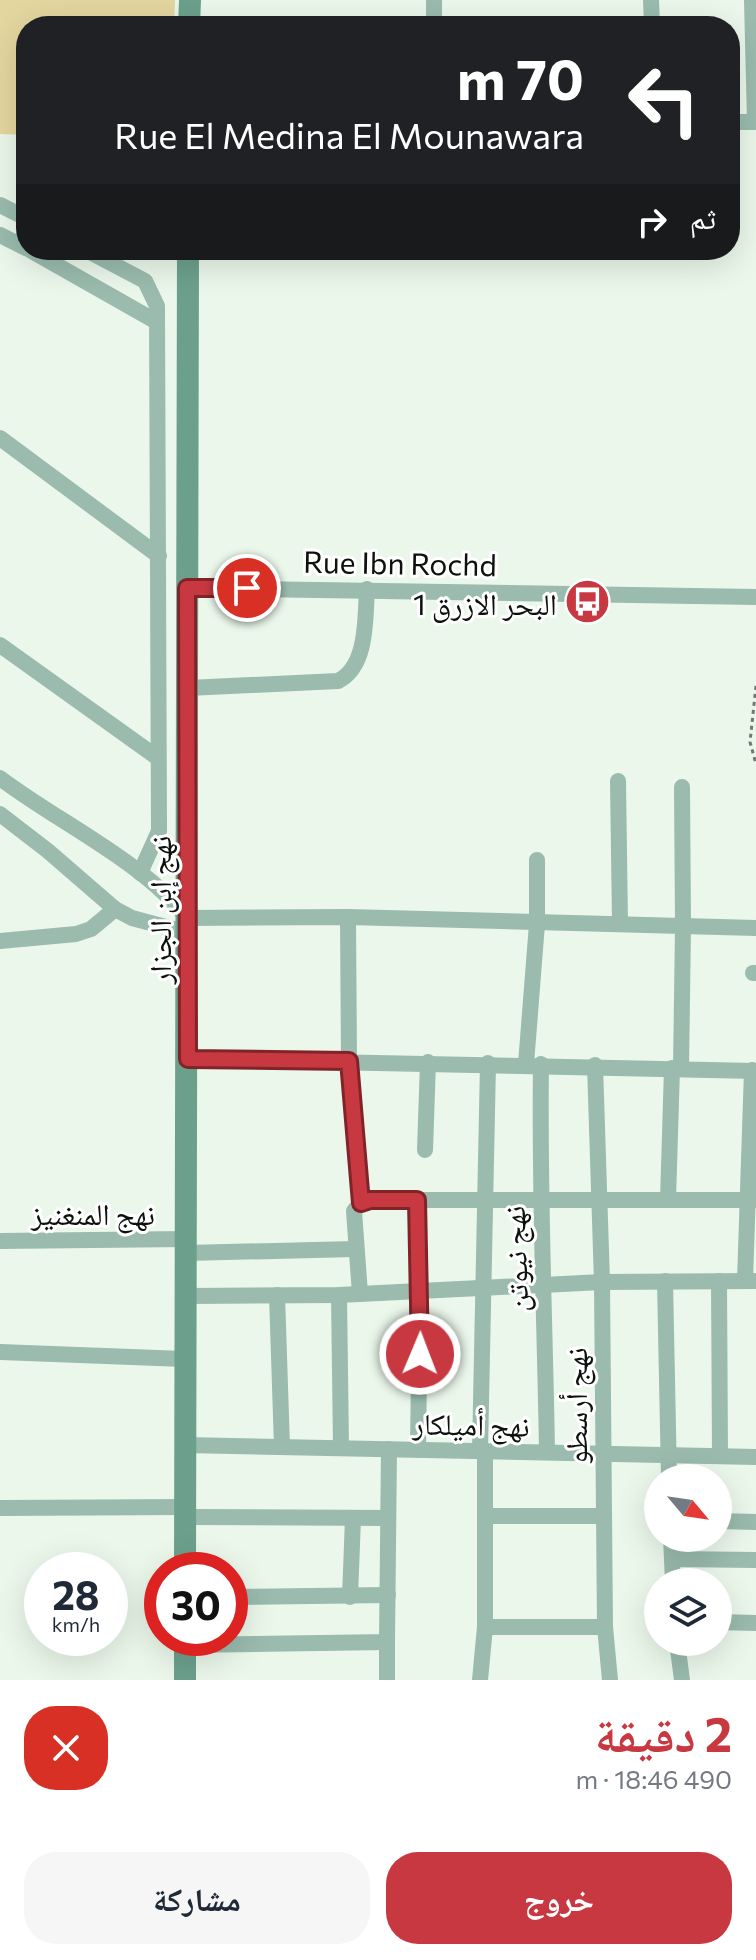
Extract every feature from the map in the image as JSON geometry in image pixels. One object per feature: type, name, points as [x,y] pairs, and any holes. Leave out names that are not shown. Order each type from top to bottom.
[{"type":"street","points":[[752,0],[756,122]]},
{"type":"street","points":[[47,260],[157,322]]},
{"type":"street","points":[[105,260],[145,281],[157,306],[159,831],[140,873]]},
{"type":"street","name":"نهج إبن الجزار","points":[[185,1552],[188,260]]},
{"type":"street","points":[[0,438],[159,556]]},
{"type":"street","name":"Rue Ibn Rochd","points":[[187,588],[756,597]]},
{"type":"street","points":[[188,688],[338,681],[355,664],[362,645],[367,589]]},
{"type":"street","points":[[0,645],[158,758]]},
{"type":"street","points":[[0,778],[171,896],[187,925]]},
{"type":"street","points":[[618,781],[620,924]]},
{"type":"street","points":[[668,1200],[683,926],[682,787]]},
{"type":"street","points":[[0,814],[115,909],[132,918],[187,925],[348,917],[756,928]]},
{"type":"street","name":"نهج نيوتن","points":[[537,860],[533,1064],[544,1284],[547,1452]]},
{"type":"street","points":[[0,941],[76,934],[91,929],[115,909]]},
{"type":"street","points":[[348,917],[349,1061],[361,1203]]},
{"type":"street","points":[[187,1296],[339,1295],[602,1282],[750,1281],[754,1070],[188,1059]]},
{"type":"street","points":[[425,1150],[428,1062]]},
{"type":"street","points":[[480,1680],[485,1627],[482,1451],[488,1063]]},
{"type":"street","name":"نهج أرسطو","points":[[595,1065],[602,1282],[605,1627],[610,1680]]},
{"type":"street","points":[[360,1294],[354,1211],[361,1203],[370,1200],[752,1200]]},
{"type":"street","points":[[417,1200],[420,1291],[418,1450]]},
{"type":"street","name":"نهج المنغنيز","points":[[0,1241],[355,1249]]},
{"type":"street","points":[[665,1281],[668,1464]]},
{"type":"street","points":[[719,1281],[720,1456]]},
{"type":"street","points":[[277,1295],[282,1447]]},
{"type":"street","points":[[339,1295],[341,1448]]},
{"type":"street","points":[[0,1352],[184,1359]]},
{"type":"street","name":"نهج أميلكار","points":[[185,1445],[756,1457]]},
{"type":"street","points":[[387,1680],[389,1449]]},
{"type":"street","points":[[0,1508],[388,1518]]},
{"type":"street","points":[[485,1516],[603,1516]]},
{"type":"street","points":[[350,1597],[353,1518]]},
{"type":"street","points":[[732,1521],[756,1522]]},
{"type":"street","points":[[672,1552],[672,1568]]},
{"type":"street","points":[[672,1559],[756,1560]]},
{"type":"street","points":[[248,1597],[388,1595]]},
{"type":"street","points":[[732,1622],[756,1623]]},
{"type":"street","points":[[485,1627],[605,1627]]},
{"type":"street","points":[[248,1642],[387,1642]]},
{"type":"street","points":[[185,1656],[185,1680]]},
{"type":"street","points":[[679,1656],[682,1680]]},
{"type":"path","points":[[756,686],[750,742],[756,764]]},
{"type":"shaded area","points":[[0,0],[175,0],[174,16],[16,16],[16,135],[0,134]]},
{"type":"place","name":"1 البحر الازرق","points":[[588,602]]},
{"type":"route","points":[[247,588],[187,588],[188,1059],[349,1061],[361,1203],[370,1200],[417,1200],[420,1354]]}]
